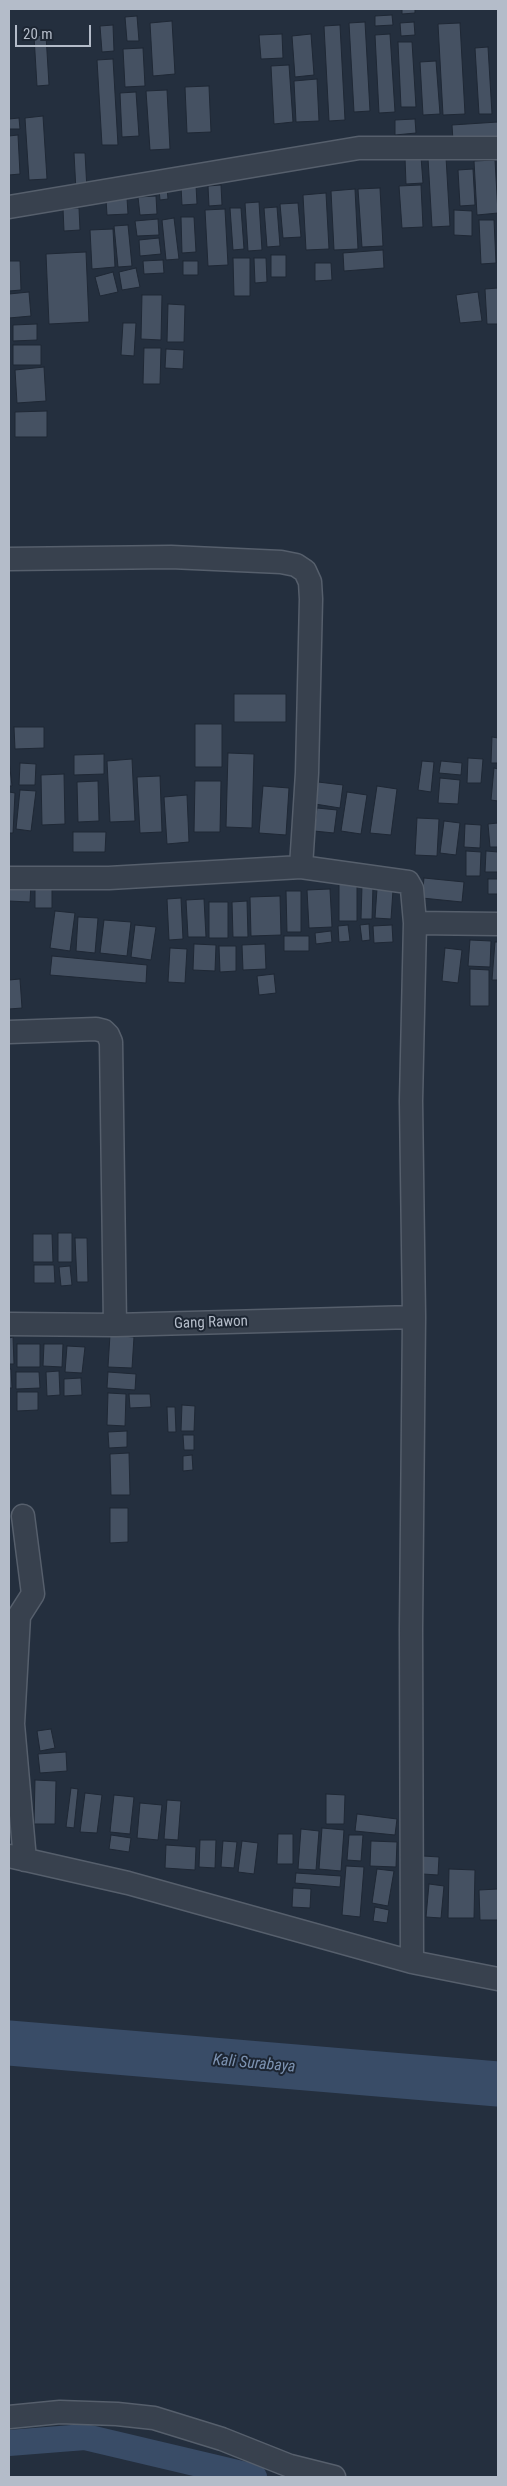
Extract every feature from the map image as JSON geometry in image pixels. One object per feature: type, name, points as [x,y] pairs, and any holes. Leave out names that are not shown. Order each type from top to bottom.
[{"type":"street","points":[[9,207],[359,148],[498,148]]},
{"type":"street","points":[[9,559],[189,558],[281,562],[296,565],[306,571],[310,582],[311,599],[307,773],[301,867]]},
{"type":"street","points":[[9,878],[109,878],[301,867],[408,882],[414,899],[415,923],[411,1101],[414,1318],[411,1619],[412,1962]]},
{"type":"street","points":[[415,923],[498,924]]},
{"type":"street","points":[[9,1032],[96,1029],[104,1031],[111,1042],[115,1326]]},
{"type":"street","name":"Gang Rawon","points":[[9,1324],[115,1326],[414,1318]]},
{"type":"street","points":[[23,1516],[33,1594],[20,1616],[13,1724],[17,1858],[128,1883],[412,1962],[498,1979]]},
{"type":"street","points":[[9,2417],[60,2412],[117,2414],[154,2418],[222,2440],[290,2466],[334,2477]]},
{"type":"building","points":[[402,9],[415,9],[415,13],[402,14]]},
{"type":"building","points":[[392,15],[393,25],[375,26],[375,16]]},
{"type":"building","points":[[137,16],[139,41],[127,41],[125,17]]},
{"type":"building","points":[[172,21],[175,74],[153,76],[150,23]]},
{"type":"building","points":[[365,22],[370,111],[354,112],[349,23]]},
{"type":"building","points":[[414,22],[415,35],[401,36],[400,23]]},
{"type":"building","points":[[460,23],[465,114],[443,115],[438,24]]},
{"type":"building","points":[[113,25],[114,51],[102,52],[100,26]]},
{"type":"building","points":[[340,25],[345,120],[329,121],[324,26]]},
{"type":"building","points":[[282,34],[283,58],[261,59],[259,35]]},
{"type":"building","points":[[311,34],[314,75],[295,77],[292,36]]},
{"type":"building","points":[[390,34],[395,112],[379,113],[375,35]]},
{"type":"building","points":[[46,35],[49,85],[37,86],[34,36]]},
{"type":"building","points":[[398,42],[412,42],[416,107],[401,107]]},
{"type":"building","points":[[488,47],[492,114],[479,114],[475,48]]},
{"type":"building","points":[[143,48],[145,86],[125,87],[123,49]]},
{"type":"building","points":[[113,59],[118,145],[102,145],[97,60]]},
{"type":"building","points":[[436,61],[440,114],[423,115],[420,62]]},
{"type":"building","points":[[289,65],[293,122],[274,124],[271,66]]},
{"type":"building","points":[[317,79],[319,121],[296,122],[294,81]]},
{"type":"building","points":[[209,86],[211,132],[187,133],[185,87]]},
{"type":"building","points":[[167,90],[170,149],[150,150],[146,91]]},
{"type":"building","points":[[136,92],[139,136],[122,137],[120,93]]},
{"type":"building","points":[[43,116],[47,179],[29,180],[25,118]]},
{"type":"building","points":[[19,118],[20,129],[9,129],[9,119]]},
{"type":"building","points":[[415,119],[416,133],[395,135],[395,120]]},
{"type":"building","points":[[498,122],[498,138],[453,141],[452,125]]},
{"type":"building","points":[[18,135],[20,174],[9,175],[9,136]]},
{"type":"building","points":[[74,153],[85,153],[87,190],[76,191]]},
{"type":"building","points":[[421,157],[423,183],[406,184],[405,158]]},
{"type":"building","points":[[446,157],[450,226],[432,227],[428,158]]},
{"type":"building","points":[[495,160],[498,213],[477,215],[474,161]]},
{"type":"building","points":[[473,169],[475,205],[460,206],[458,170]]},
{"type":"building","points":[[196,185],[197,204],[182,205],[181,186]]},
{"type":"building","points":[[221,185],[222,205],[209,206],[208,186]]},
{"type":"building","points":[[421,185],[423,227],[402,228],[399,186]]},
{"type":"building","points":[[167,188],[168,199],[160,200],[159,189]]},
{"type":"building","points":[[380,188],[383,246],[362,247],[358,189]]},
{"type":"building","points":[[355,189],[358,249],[334,250],[331,191]]},
{"type":"building","points":[[326,193],[329,249],[306,250],[303,195]]},
{"type":"building","points":[[156,196],[157,214],[140,215],[138,197]]},
{"type":"building","points":[[127,198],[128,214],[107,215],[106,199]]},
{"type":"building","points":[[259,202],[262,250],[248,251],[245,203]]},
{"type":"building","points":[[298,203],[301,237],[283,238],[280,204]]},
{"type":"building","points":[[277,207],[280,246],[267,247],[264,208]]},
{"type":"building","points":[[63,208],[79,208],[80,230],[64,231]]},
{"type":"building","points":[[230,208],[241,208],[244,249],[233,250]]},
{"type":"building","points":[[225,209],[228,265],[208,266],[205,210]]},
{"type":"building","points":[[454,210],[472,211],[472,236],[454,235]]},
{"type":"building","points":[[181,217],[194,217],[196,252],[182,253]]},
{"type":"building","points":[[174,218],[179,259],[166,260],[162,220]]},
{"type":"building","points":[[158,219],[159,235],[137,236],[135,221]]},
{"type":"building","points":[[479,220],[494,220],[496,263],[481,264]]},
{"type":"building","points":[[128,225],[132,266],[118,267],[114,226]]},
{"type":"building","points":[[113,229],[115,267],[92,269],[90,230]]},
{"type":"building","points":[[159,238],[161,254],[140,256],[139,240]]},
{"type":"building","points":[[383,250],[384,268],[344,271],[343,253]]},
{"type":"building","points":[[86,252],[89,322],[49,324],[46,254]]},
{"type":"building","points":[[271,255],[286,255],[286,277],[271,277]]},
{"type":"building","points":[[233,258],[250,258],[250,296],[234,296]]},
{"type":"building","points":[[254,258],[266,258],[267,282],[255,283]]},
{"type":"building","points":[[163,260],[164,273],[144,274],[143,261]]},
{"type":"building","points":[[9,261],[20,261],[21,290],[9,291]]},
{"type":"building","points":[[183,261],[198,261],[198,275],[183,275]]},
{"type":"building","points":[[315,263],[331,263],[332,280],[315,281]]},
{"type":"building","points":[[136,268],[140,287],[122,290],[119,272]]},
{"type":"building","points":[[113,272],[118,292],[100,296],[95,277]]},
{"type":"building","points":[[498,288],[498,324],[487,324],[485,289]]},
{"type":"building","points":[[29,292],[31,316],[9,318],[9,294]]},
{"type":"building","points":[[478,292],[482,321],[460,323],[456,295]]},
{"type":"building","points":[[142,295],[162,295],[161,340],[141,339]]},
{"type":"building","points":[[168,304],[185,305],[184,342],[167,342]]},
{"type":"building","points":[[123,323],[136,323],[134,356],[121,355]]},
{"type":"building","points":[[37,324],[37,340],[13,341],[13,325]]},
{"type":"building","points":[[13,345],[41,345],[41,365],[13,365]]},
{"type":"building","points":[[144,348],[161,348],[160,384],[143,384]]},
{"type":"building","points":[[166,349],[184,350],[183,369],[165,368]]},
{"type":"building","points":[[44,367],[46,401],[17,403],[15,370]]},
{"type":"building","points":[[47,411],[47,437],[15,437],[15,412]]},
{"type":"building","points":[[234,694],[286,694],[286,722],[234,722]]},
{"type":"building","points":[[195,724],[222,724],[222,767],[195,767]]},
{"type":"building","points":[[14,727],[44,727],[44,748],[15,749]]},
{"type":"building","points":[[492,737],[498,738],[498,763],[491,763]]},
{"type":"building","points":[[228,753],[254,754],[252,828],[226,827]]},
{"type":"building","points":[[104,754],[104,774],[74,775],[74,755]]},
{"type":"building","points":[[468,758],[483,759],[481,783],[467,783]]},
{"type":"building","points":[[132,759],[135,821],[110,822],[107,761]]},
{"type":"building","points":[[9,760],[12,786],[9,786]]},
{"type":"building","points":[[422,761],[434,762],[431,792],[418,790]]},
{"type":"building","points":[[441,761],[462,763],[461,775],[439,773]]},
{"type":"building","points":[[20,763],[36,764],[35,785],[19,785]]},
{"type":"building","points":[[494,768],[498,769],[498,801],[491,800]]},
{"type":"building","points":[[64,774],[65,824],[42,825],[41,775]]},
{"type":"building","points":[[160,776],[162,832],[140,833],[137,777]]},
{"type":"building","points":[[440,778],[460,780],[458,804],[438,803]]},
{"type":"building","points":[[98,781],[99,821],[78,822],[77,782]]},
{"type":"building","points":[[195,781],[221,781],[220,832],[194,832]]},
{"type":"building","points":[[318,782],[343,785],[340,808],[315,804]]},
{"type":"building","points":[[263,786],[289,788],[286,835],[259,833]]},
{"type":"building","points":[[377,786],[397,789],[391,835],[370,833]]},
{"type":"building","points":[[20,790],[36,791],[31,831],[16,829]]},
{"type":"building","points":[[9,792],[15,793],[13,833],[9,833]]},
{"type":"building","points":[[347,792],[367,795],[361,834],[341,831]]},
{"type":"building","points":[[187,795],[189,842],[167,844],[164,797]]},
{"type":"building","points":[[317,808],[337,810],[334,833],[314,831]]},
{"type":"building","points":[[417,818],[439,819],[437,856],[415,855]]},
{"type":"building","points":[[444,821],[460,823],[456,855],[440,853]]},
{"type":"building","points":[[498,823],[498,847],[490,847],[488,824]]},
{"type":"building","points":[[465,824],[481,825],[480,848],[464,847]]},
{"type":"building","points":[[73,832],[106,832],[105,852],[73,852]]},
{"type":"building","points":[[466,851],[481,852],[480,876],[466,876]]},
{"type":"building","points":[[486,851],[498,852],[498,872],[485,872]]},
{"type":"building","points":[[424,878],[464,882],[462,902],[422,898]]},
{"type":"building","points":[[488,879],[498,879],[498,894],[488,894]]},
{"type":"building","points":[[9,882],[31,883],[30,902],[9,901]]},
{"type":"building","points":[[35,884],[52,884],[52,908],[35,908]]},
{"type":"building","points":[[339,884],[357,884],[357,921],[339,921]]},
{"type":"building","points":[[362,886],[373,886],[372,919],[361,919]]},
{"type":"building","points":[[330,889],[332,927],[309,928],[307,890]]},
{"type":"building","points":[[377,889],[393,890],[391,919],[375,918]]},
{"type":"building","points":[[286,891],[301,891],[301,932],[287,932]]},
{"type":"building","points":[[280,896],[281,935],[251,936],[250,897]]},
{"type":"building","points":[[181,898],[183,939],[169,940],[167,899]]},
{"type":"building","points":[[204,899],[206,937],[188,937],[186,900]]},
{"type":"building","points":[[247,901],[248,937],[233,937],[232,902]]},
{"type":"building","points":[[209,902],[228,902],[228,938],[209,938]]},
{"type":"building","points":[[55,911],[75,913],[70,951],[50,948]]},
{"type":"building","points":[[78,917],[98,918],[95,953],[76,951]]},
{"type":"building","points":[[104,920],[131,922],[127,956],[100,953]]},
{"type":"building","points":[[369,924],[370,940],[362,941],[360,925]]},
{"type":"building","points":[[135,925],[156,927],[151,960],[131,957]]},
{"type":"building","points":[[348,925],[350,941],[339,942],[338,926]]},
{"type":"building","points":[[392,925],[393,942],[374,943],[373,926]]},
{"type":"building","points":[[331,931],[332,942],[316,944],[315,933]]},
{"type":"building","points":[[284,936],[309,936],[309,951],[284,951]]},
{"type":"building","points":[[470,940],[491,941],[490,967],[468,966]]},
{"type":"building","points":[[495,942],[498,942],[498,980],[492,980]]},
{"type":"building","points":[[194,944],[216,945],[215,971],[193,970]]},
{"type":"building","points":[[265,944],[266,969],[243,970],[242,945]]},
{"type":"building","points":[[219,946],[236,946],[236,971],[220,972]]},
{"type":"building","points":[[170,948],[187,949],[185,983],[168,982]]},
{"type":"building","points":[[445,948],[462,950],[458,983],[442,981]]},
{"type":"building","points":[[52,956],[147,965],[146,983],[50,975]]},
{"type":"building","points":[[470,969],[489,970],[489,1006],[470,1006]]},
{"type":"building","points":[[274,974],[276,993],[259,995],[257,976]]},
{"type":"building","points":[[20,979],[22,1008],[9,1009],[9,980]]},
{"type":"building","points":[[58,1233],[72,1233],[72,1262],[58,1262]]},
{"type":"building","points":[[33,1234],[52,1234],[53,1262],[33,1262]]},
{"type":"building","points":[[75,1238],[87,1238],[88,1282],[77,1282]]},
{"type":"building","points":[[34,1265],[54,1265],[55,1283],[34,1283]]},
{"type":"building","points":[[70,1266],[72,1285],[61,1286],[59,1267]]},
{"type":"building","points":[[110,1335],[134,1337],[132,1368],[108,1367]]},
{"type":"building","points":[[13,1337],[14,1364],[9,1364],[9,1338]]},
{"type":"building","points":[[17,1344],[40,1344],[40,1367],[17,1367]]},
{"type":"building","points":[[44,1344],[63,1344],[62,1367],[43,1366]]},
{"type":"building","points":[[67,1346],[85,1347],[82,1373],[65,1372]]},
{"type":"building","points":[[9,1369],[11,1369],[12,1388],[9,1388]]},
{"type":"building","points":[[59,1371],[60,1395],[47,1396],[46,1372]]},
{"type":"building","points":[[16,1372],[39,1372],[40,1388],[16,1389]]},
{"type":"building","points":[[108,1372],[136,1374],[135,1390],[107,1388]]},
{"type":"building","points":[[81,1378],[82,1395],[64,1396],[64,1379]]},
{"type":"building","points":[[17,1392],[38,1392],[38,1410],[17,1411]]},
{"type":"building","points":[[108,1393],[126,1394],[125,1426],[107,1425]]},
{"type":"building","points":[[129,1394],[150,1394],[151,1407],[130,1408]]},
{"type":"building","points":[[182,1405],[195,1406],[194,1431],[181,1431]]},
{"type":"building","points":[[167,1407],[175,1407],[176,1432],[168,1432]]},
{"type":"building","points":[[127,1431],[127,1447],[109,1448],[108,1432]]},
{"type":"building","points":[[183,1435],[194,1435],[194,1450],[184,1450]]},
{"type":"building","points":[[129,1453],[130,1495],[111,1495],[110,1454]]},
{"type":"building","points":[[192,1455],[193,1470],[183,1471],[183,1456]]},
{"type":"building","points":[[110,1508],[128,1508],[128,1542],[110,1543]]},
{"type":"building","points":[[51,1729],[55,1748],[40,1751],[37,1731]]},
{"type":"building","points":[[66,1752],[67,1771],[40,1773],[38,1754]]},
{"type":"building","points":[[35,1780],[56,1781],[55,1824],[34,1824]]},
{"type":"building","points":[[71,1788],[78,1789],[74,1828],[66,1827]]},
{"type":"building","points":[[85,1793],[102,1795],[97,1833],[80,1832]]},
{"type":"building","points":[[326,1794],[345,1795],[344,1824],[326,1824]]},
{"type":"building","points":[[114,1795],[134,1797],[130,1834],[110,1832]]},
{"type":"building","points":[[167,1800],[181,1801],[178,1840],[164,1839]]},
{"type":"building","points":[[140,1803],[162,1805],[158,1840],[137,1838]]},
{"type":"building","points":[[357,1814],[397,1819],[395,1835],[355,1831]]},
{"type":"building","points":[[322,1828],[344,1830],[341,1871],[319,1869]]},
{"type":"building","points":[[301,1829],[319,1831],[316,1870],[298,1869]]},
{"type":"building","points":[[278,1834],[293,1834],[293,1864],[277,1864]]},
{"type":"building","points":[[111,1835],[131,1838],[129,1852],[109,1849]]},
{"type":"building","points":[[349,1835],[363,1835],[361,1861],[347,1860]]},
{"type":"building","points":[[200,1840],[216,1840],[215,1868],[199,1867]]},
{"type":"building","points":[[223,1841],[237,1842],[234,1868],[221,1867]]},
{"type":"building","points":[[242,1841],[258,1843],[254,1874],[238,1872]]},
{"type":"building","points":[[371,1841],[397,1842],[396,1867],[370,1866]]},
{"type":"building","points":[[166,1845],[196,1847],[195,1870],[165,1868]]},
{"type":"building","points":[[423,1856],[439,1857],[438,1875],[423,1874]]},
{"type":"building","points":[[346,1866],[364,1867],[360,1917],[342,1915]]},
{"type":"building","points":[[377,1869],[394,1871],[388,1906],[372,1903]]},
{"type":"building","points":[[449,1869],[475,1870],[474,1918],[448,1918]]},
{"type":"building","points":[[296,1873],[341,1876],[340,1887],[295,1883]]},
{"type":"building","points":[[429,1884],[444,1886],[441,1918],[426,1917]]},
{"type":"building","points":[[293,1888],[311,1889],[310,1908],[292,1907]]},
{"type":"building","points":[[498,1889],[498,1920],[480,1920],[479,1890]]},
{"type":"building","points":[[375,1907],[389,1910],[387,1923],[373,1921]]},
{"type":"waterway","name":"Kali Surabaya","points":[[9,2043],[498,2084]]},
{"type":"waterway","points":[[9,2443],[85,2437],[254,2477]]}]
